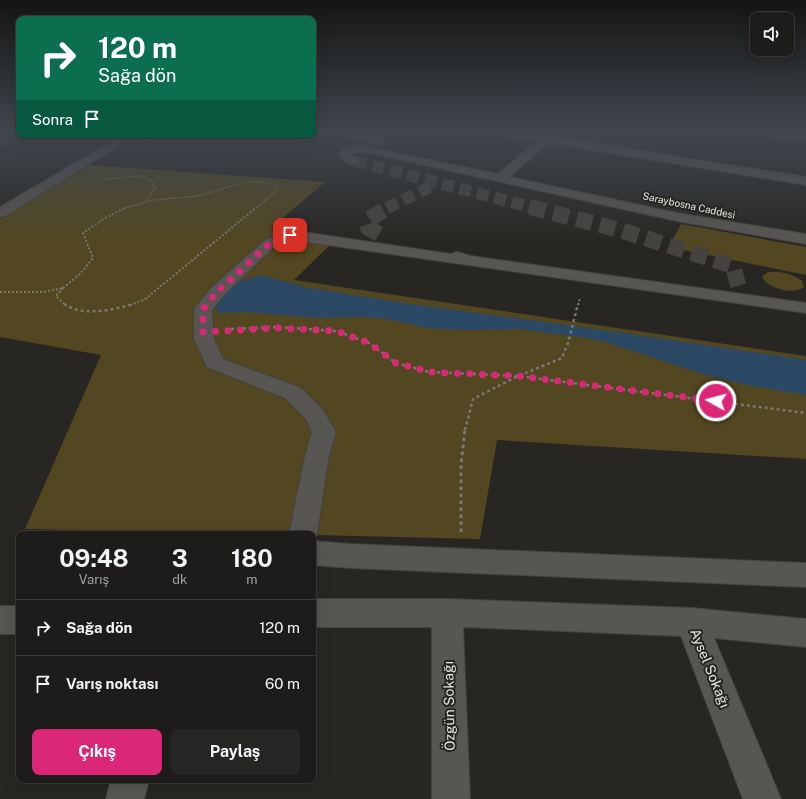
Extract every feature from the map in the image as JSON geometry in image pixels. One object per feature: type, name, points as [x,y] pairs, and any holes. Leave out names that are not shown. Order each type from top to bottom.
[{"type":"street","points":[[0,213],[73,169]]},
{"type":"street","points":[[460,169],[677,217],[806,239]]},
{"type":"street","points":[[501,178],[511,169]]},
{"type":"street","points":[[519,169],[528,171]]},
{"type":"street","points":[[741,169],[806,181]]},
{"type":"street","name":"Saraybosna Caddesi","points":[[736,214],[806,228]]},
{"type":"street","points":[[379,234],[437,250],[469,261]]},
{"type":"street","points":[[304,531],[317,456],[324,432],[315,415],[293,394],[214,363],[204,339],[203,332],[203,309],[217,292],[270,243],[290,235],[469,261],[740,294],[806,308]]},
{"type":"street","points":[[316,553],[351,556],[806,575]]},
{"type":"street","points":[[316,613],[447,613],[692,622]]},
{"type":"street","name":"Özgün Sokağı","points":[[447,613],[451,799]]},
{"type":"street","points":[[0,620],[16,620]]},
{"type":"street","name":"Aysel Sokağı","points":[[762,799],[692,622],[806,633]]},
{"type":"street","points":[[125,799],[129,783]]},
{"type":"path","points":[[97,177],[106,179],[139,176],[150,179],[155,188],[146,201]]},
{"type":"path","points":[[250,180],[270,182],[277,187],[275,192],[144,300],[118,309],[77,309],[66,305],[56,296],[64,287],[89,265],[93,258],[83,233],[93,224],[108,215],[146,201],[204,194],[236,182],[250,180]]},
{"type":"path","points":[[0,292],[46,290],[64,287]]},
{"type":"path","points":[[460,505],[462,449],[467,416],[473,399],[518,376],[562,358],[568,344],[574,322]]},
{"type":"path","points":[[203,332],[276,328],[337,331],[369,343],[396,363],[430,372],[518,376],[806,413]]},
{"type":"shaded area","points":[[83,169],[149,169],[325,182],[271,228],[337,238],[294,280],[806,356],[806,459],[497,440],[480,539],[316,535],[316,531],[140,531],[25,529],[101,355],[0,337],[0,219]]},
{"type":"shaded area","points":[[681,224],[806,247],[806,275],[669,247]]},
{"type":"shaded area","points":[[768,272],[790,274],[802,281],[804,287],[794,291],[788,291],[771,286],[763,279],[763,276]]},
{"type":"water","points":[[261,275],[304,287],[404,303],[806,360],[806,395],[747,385],[699,373],[606,342],[580,337],[519,329],[465,330],[428,328],[387,319],[359,317],[319,318],[243,312],[218,313],[216,304],[217,298],[226,288]]},
{"type":"tunnel","points":[[387,169],[534,208]]},
{"type":"tunnel","points":[[389,207],[436,184]]},
{"type":"tunnel","points":[[379,234],[368,228],[366,221],[389,207]]},
{"type":"tunnel","points":[[530,207],[620,230],[733,266],[739,288]]},
{"type":"route","points":[[290,235],[270,243],[217,292],[203,309],[203,332],[232,329],[276,328],[337,331],[369,343],[396,363],[430,372],[518,376],[716,401]]}]
